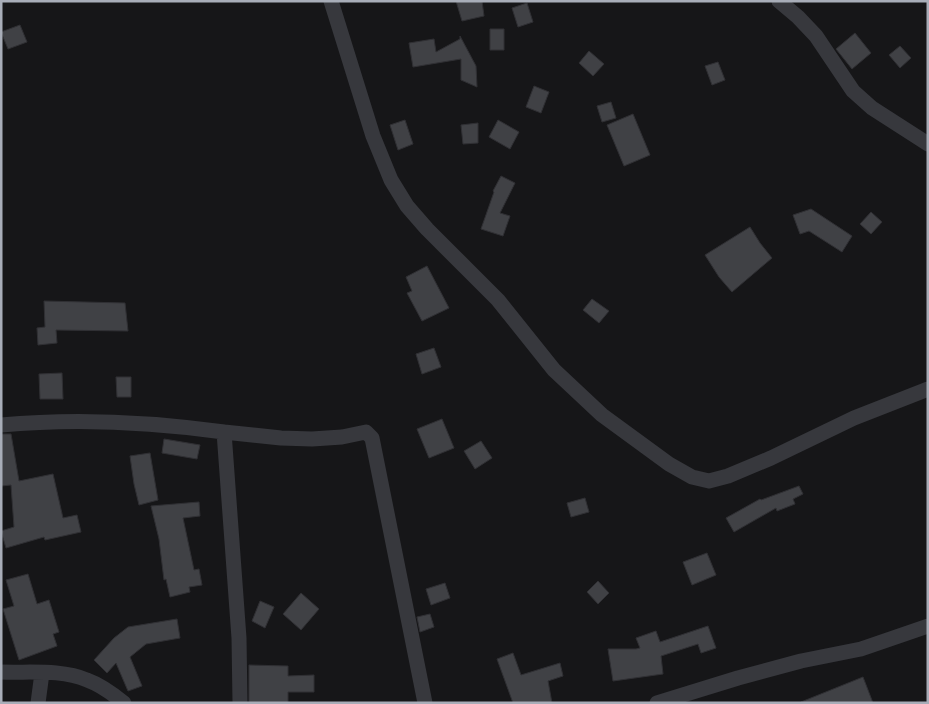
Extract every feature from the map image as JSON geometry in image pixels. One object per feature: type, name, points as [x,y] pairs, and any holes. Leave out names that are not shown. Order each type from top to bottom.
[{"type":"street","points":[[331,1],[373,136],[391,180],[407,206],[498,300],[554,370],[602,415],[669,464],[692,477],[710,481],[728,476],[771,458],[854,418],[928,389]]},
{"type":"street","points":[[779,1],[816,36],[853,91],[872,108],[928,144]]},
{"type":"street","points":[[1,425],[88,422],[178,426],[281,438],[312,439],[342,437],[366,432],[372,438],[425,703]]},
{"type":"street","points":[[224,432],[239,638],[240,703]]},
{"type":"street","points":[[657,703],[801,661],[861,649],[928,626]]},
{"type":"street","points":[[1,672],[66,674],[86,679],[106,689],[124,703]]},
{"type":"street","points":[[38,703],[42,673]]},
{"type":"building","points":[[456,1],[482,1],[484,16],[462,21]]},
{"type":"building","points":[[527,3],[533,22],[518,27],[512,8]]},
{"type":"building","points":[[20,25],[27,42],[8,49],[1,32]]},
{"type":"building","points":[[490,29],[504,29],[504,50],[490,50]]},
{"type":"building","points":[[855,33],[871,53],[852,69],[836,49]]},
{"type":"building","points":[[460,36],[476,66],[477,87],[461,80],[461,59],[413,67],[409,43],[434,39],[436,52],[460,39]]},
{"type":"building","points":[[900,46],[911,58],[900,68],[889,55]]},
{"type":"building","points":[[589,51],[604,64],[593,76],[579,63]]},
{"type":"building","points":[[718,62],[725,80],[712,85],[705,66]]},
{"type":"building","points":[[534,86],[549,92],[541,113],[526,107]]},
{"type":"building","points":[[611,102],[616,118],[602,122],[597,106]]},
{"type":"building","points":[[633,114],[650,155],[624,166],[607,125]]},
{"type":"building","points":[[405,120],[413,144],[398,150],[390,125]]},
{"type":"building","points":[[498,120],[519,132],[510,149],[489,137]]},
{"type":"building","points":[[478,123],[478,143],[463,144],[461,125]]},
{"type":"building","points":[[501,176],[515,183],[500,213],[510,216],[503,236],[481,229],[493,191]]},
{"type":"building","points":[[811,209],[852,236],[842,252],[809,231],[800,234],[793,215]]},
{"type":"building","points":[[871,212],[882,222],[871,234],[860,224]]},
{"type":"building","points":[[750,227],[772,258],[732,292],[719,277],[705,255]]},
{"type":"building","points":[[427,266],[449,308],[422,321],[407,293],[412,291],[406,277]]},
{"type":"building","points":[[592,299],[609,311],[599,323],[583,310]]},
{"type":"building","points":[[44,301],[125,303],[128,331],[56,330],[57,343],[38,345],[37,328],[45,327]]},
{"type":"building","points":[[434,348],[441,367],[422,374],[416,354]]},
{"type":"building","points":[[62,373],[63,399],[40,399],[39,374]]},
{"type":"building","points":[[116,377],[131,377],[131,397],[117,397]]},
{"type":"building","points":[[442,419],[454,448],[429,458],[417,429]]},
{"type":"building","points":[[1,434],[11,434],[19,481],[53,474],[63,518],[77,515],[81,532],[45,540],[44,537],[6,548],[1,531],[14,527],[11,485],[1,486]]},
{"type":"building","points":[[164,439],[200,445],[197,459],[162,453]]},
{"type":"building","points":[[481,441],[492,458],[475,469],[464,451]]},
{"type":"building","points":[[150,453],[158,500],[139,505],[130,456]]},
{"type":"building","points":[[799,486],[803,494],[793,499],[795,504],[777,511],[776,508],[734,532],[726,518],[760,499]]},
{"type":"building","points":[[585,498],[589,512],[571,517],[567,503]]},
{"type":"building","points":[[199,502],[200,516],[183,518],[194,570],[199,569],[202,585],[189,587],[190,592],[170,597],[166,579],[164,580],[159,539],[151,506]]},
{"type":"building","points":[[707,553],[716,575],[692,585],[683,562]]},
{"type":"building","points":[[28,574],[37,604],[49,600],[59,632],[53,634],[57,646],[19,660],[3,609],[14,606],[6,580]]},
{"type":"building","points":[[598,581],[609,593],[598,604],[587,592]]},
{"type":"building","points":[[445,583],[450,598],[431,605],[426,589]]},
{"type":"building","points":[[301,593],[319,609],[301,630],[283,614]]},
{"type":"building","points":[[260,601],[274,607],[265,628],[252,621]]},
{"type":"building","points":[[430,614],[434,627],[420,632],[417,617]]},
{"type":"building","points":[[177,619],[180,638],[146,644],[130,657],[142,686],[128,691],[116,663],[107,673],[94,660],[114,638],[128,627]]},
{"type":"building","points":[[708,626],[716,648],[701,653],[698,644],[661,656],[663,674],[613,681],[608,649],[640,648],[636,638],[656,631],[660,642]]},
{"type":"building","points":[[513,653],[521,675],[560,663],[563,676],[548,681],[552,703],[513,703],[497,659]]},
{"type":"building","points":[[249,665],[288,666],[288,676],[314,675],[314,692],[288,692],[288,703],[249,703]]},
{"type":"building","points":[[863,677],[873,703],[801,703],[801,702]]}]
